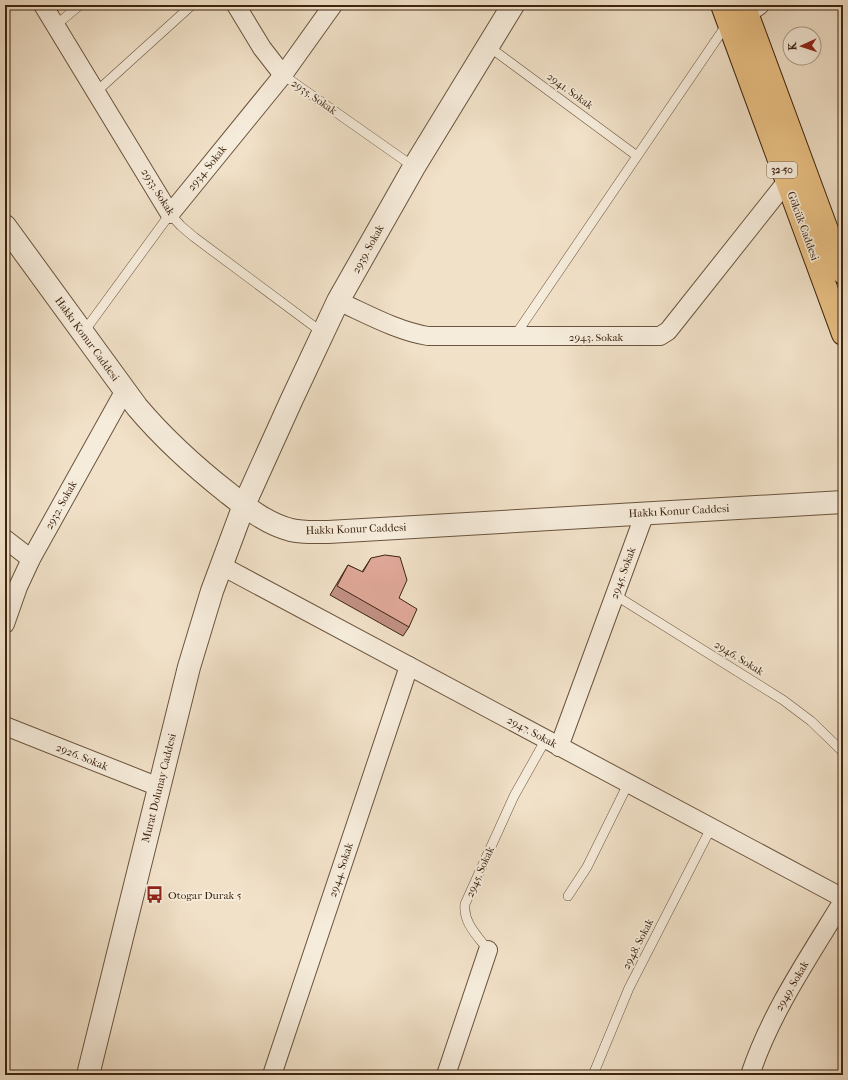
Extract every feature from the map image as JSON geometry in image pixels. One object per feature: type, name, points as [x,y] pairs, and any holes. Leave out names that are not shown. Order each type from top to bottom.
[{"type":"main road","name":"Gölcük Caddesi","points":[[740,10],[787,181],[843,334]]},
{"type":"main road","name":"Gölcük Caddesi","points":[[740,10],[838,243],[843,273]]},
{"type":"street","name":"2933. Sokak","points":[[43,5],[170,214]]},
{"type":"street","name":"2935. Sokak","points":[[236,5],[262,48],[283,75]]},
{"type":"street","name":"2934. Sokak","points":[[170,214],[283,75],[333,5]]},
{"type":"street","name":"2939. Sokak","points":[[244,505],[338,302],[414,167],[513,5]]},
{"type":"street","name":"2943. Sokak","points":[[338,302],[414,334],[514,337],[653,337],[664,334],[673,325],[787,181]]},
{"type":"street","name":"Hakkı Konur Caddesi","points":[[5,226],[124,390],[155,428],[204,474],[244,505],[274,524],[292,530],[308,532],[843,502]]},
{"type":"street","name":"2932. Sokak","points":[[5,624],[18,587],[31,559],[124,390]]},
{"type":"street","name":"Murat Dolunay Caddesi","points":[[88,1075],[189,667],[212,591],[244,505]]},
{"type":"street","name":"2945. Sokak","points":[[553,743],[615,595],[646,513]]},
{"type":"street","points":[[5,539],[31,559]]},
{"type":"street","name":"2947. Sokak","points":[[222,566],[843,900]]},
{"type":"street","name":"2944. Sokak","points":[[272,1075],[409,666]]},
{"type":"street","name":"2926. Sokak","points":[[5,726],[159,787]]},
{"type":"street","name":"2949. Sokak","points":[[750,1075],[758,1053],[779,1009],[794,981],[843,900]]},
{"type":"street","name":"2945. Sokak","points":[[446,1075],[488,950]]},
{"type":"lane","points":[[56,25],[80,5]]},
{"type":"lane","points":[[96,92],[192,5]]},
{"type":"lane","points":[[514,337],[637,156],[740,10]]},
{"type":"lane","name":"2941. Sokak","points":[[488,46],[637,156]]},
{"type":"lane","name":"2935. Sokak","points":[[283,75],[414,167]]},
{"type":"lane","name":"2934. Sokak","points":[[83,333],[170,214]]},
{"type":"lane","name":"2933. Sokak","points":[[170,214],[181,226],[323,333]]},
{"type":"lane","name":"2946. Sokak","points":[[615,595],[783,700],[811,721],[843,752]]},
{"type":"lane","name":"2945. Sokak","points":[[488,950],[466,920],[464,913],[465,904],[514,796],[553,743]]},
{"type":"lane","points":[[568,896],[587,867],[628,784]]},
{"type":"lane","name":"2948. Sokak","points":[[593,1075],[628,988],[711,828]]},
{"type":"building","points":[[385,555],[400,557],[407,580],[399,598],[417,609],[409,627],[337,586],[348,565],[363,572],[371,558]]},
{"type":"place","name":"Otogar Durak 5","points":[[155,895]]}]
